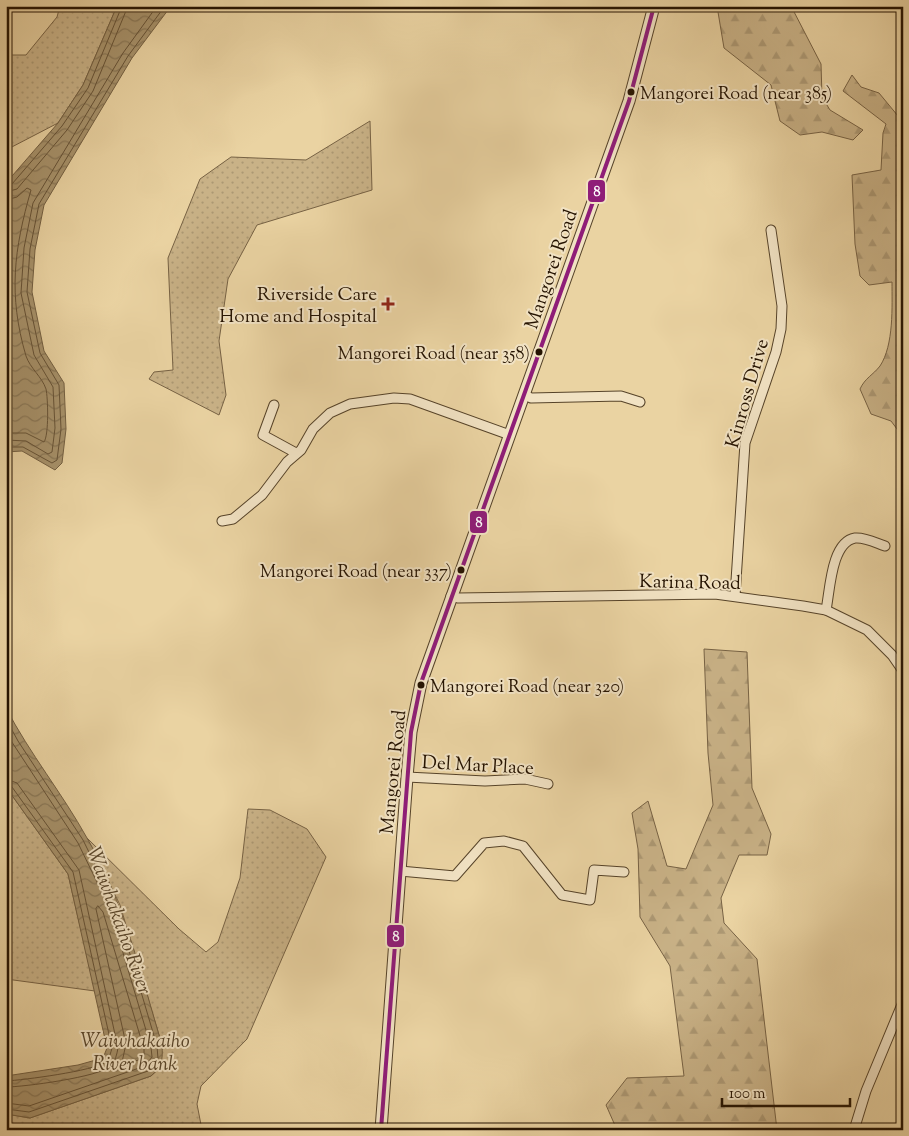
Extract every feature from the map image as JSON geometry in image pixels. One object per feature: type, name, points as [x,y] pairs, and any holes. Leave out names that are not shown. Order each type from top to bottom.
[{"type":"street","name":"Mangorei Road","points":[[381,1130],[411,732],[421,683],[629,101],[654,6]]},
{"type":"street","name":"Kinross Drive","points":[[735,596],[745,443],[776,352],[781,328],[782,306],[771,230]]},
{"type":"street","points":[[525,395],[531,398],[621,396],[640,402]]},
{"type":"street","points":[[222,521],[233,520],[262,495],[287,462],[301,450],[313,429],[335,410],[350,404],[394,398],[425,403],[510,436]]},
{"type":"street","points":[[274,405],[263,435],[296,453]]},
{"type":"street","points":[[826,610],[836,559],[840,549],[855,538],[867,539],[885,546]]},
{"type":"street","name":"Karina Road","points":[[451,596],[458,598],[689,594],[735,596],[826,610],[867,630],[892,655],[903,672]]},
{"type":"street","name":"Del Mar Place","points":[[407,777],[485,781],[525,779],[548,784]]},
{"type":"street","points":[[400,872],[455,876],[484,843],[504,841],[523,846],[556,890],[569,898],[590,900],[594,870],[624,872]]},
{"type":"street","points":[[854,1130],[866,1091],[903,1002]]},
{"type":"green space","points":[[60,6],[117,6],[83,85],[58,123],[6,150],[6,55],[26,55],[57,17]]},
{"type":"green space","points":[[717,6],[791,6],[821,64],[822,97],[830,110],[863,130],[853,140],[822,132],[800,135],[780,121],[771,85],[724,48]]},
{"type":"green space","points":[[852,75],[861,87],[879,93],[903,122],[903,437],[891,421],[871,414],[860,389],[864,382],[880,366],[888,347],[891,325],[892,282],[869,285],[860,276],[855,244],[852,175],[881,170],[883,133],[886,124],[843,91]]},
{"type":"green space","points":[[370,121],[372,190],[257,225],[228,279],[219,341],[226,395],[219,415],[149,379],[154,372],[173,370],[168,258],[200,179],[231,157],[306,160]]},
{"type":"green space","points":[[704,649],[747,652],[752,788],[771,834],[767,855],[739,855],[721,898],[724,923],[757,959],[777,1130],[617,1130],[606,1105],[627,1078],[684,1076],[670,966],[640,917],[638,849],[632,813],[648,801],[667,866],[686,869],[713,805],[708,753]]},
{"type":"green space","points":[[6,787],[68,874],[95,991],[6,979]]},
{"type":"green space","points":[[248,809],[270,810],[307,829],[326,857],[247,1039],[201,1086],[197,1104],[202,1130],[6,1130],[6,1114],[30,1118],[151,1076],[160,1068],[162,1045],[120,905],[87,838],[179,929],[206,952],[218,942],[240,878]]},
{"type":"water","points":[[117,6],[171,6],[132,58],[44,205],[35,250],[32,292],[44,351],[64,383],[66,429],[62,463],[55,470],[22,451],[6,452],[6,183],[58,123],[83,85]]},
{"type":"water","name":"Waiwhakaiho River bank","points":[[6,708],[77,821],[100,862],[130,939],[162,1045],[161,1062],[158,1069],[151,1076],[30,1118],[6,1114],[6,1076],[78,1065],[103,1058],[107,1048],[68,874],[6,787]]},
{"type":"transit line","name":"8","points":[[381,1130],[411,732],[421,683],[629,101],[654,6]]},
{"type":"place","name":"Mangorei Road (near 385)","points":[[631,92]]},
{"type":"place","name":"Riverside Care Home and Hospital","points":[[388,304]]},
{"type":"place","name":"Mangorei Road (near 358)","points":[[539,352]]},
{"type":"place","name":"Mangorei Road (near 337)","points":[[461,570]]},
{"type":"place","name":"Mangorei Road (near 320)","points":[[421,685]]},
{"type":"water label","name":"Waiwhakaiho River","points":[[120,920]]}]
